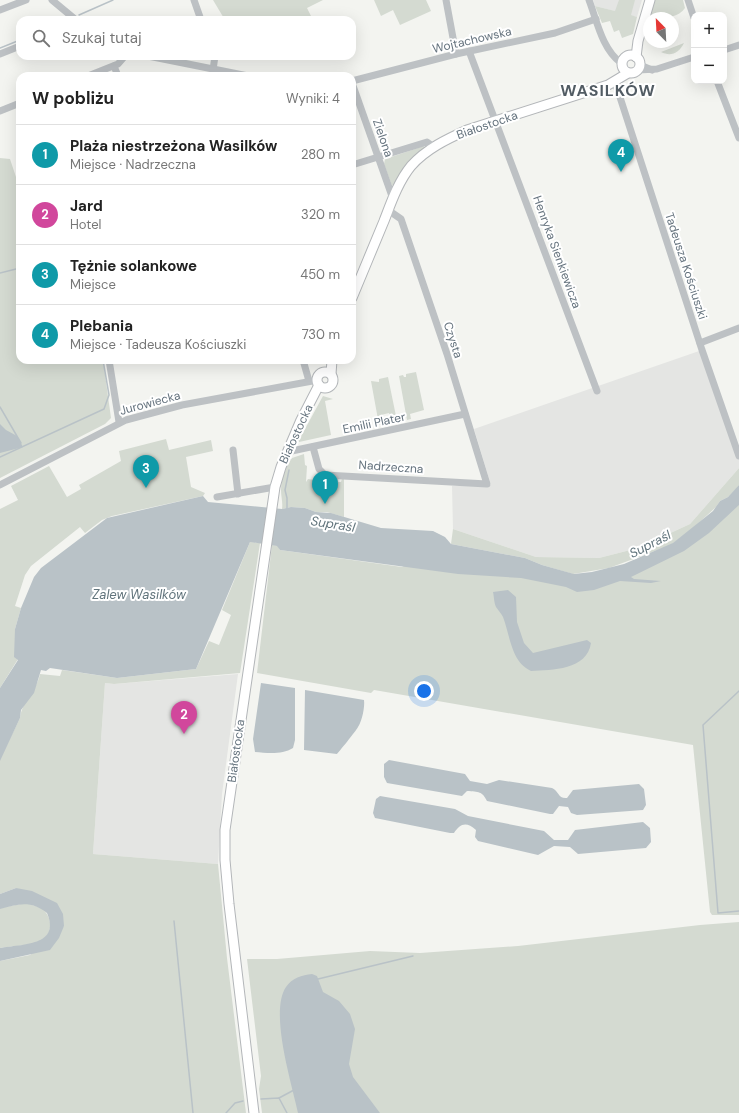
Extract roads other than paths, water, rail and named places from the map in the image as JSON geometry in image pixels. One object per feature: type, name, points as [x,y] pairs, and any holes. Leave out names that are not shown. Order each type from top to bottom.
[{"type":"main road","points":[[614,82],[630,64],[650,0]]},
{"type":"main road","name":"Białostocka","points":[[356,288],[393,199],[411,167],[434,147],[462,132],[614,82]]},
{"type":"main road","points":[[328,373],[320,375],[317,383],[329,386],[333,382],[328,373],[330,364]]},
{"type":"main road","name":"Białostocka","points":[[254,1113],[229,904],[224,847],[229,802],[275,487],[287,452],[301,420],[313,398],[318,396],[317,383]]},
{"type":"street","points":[[0,10],[26,0]]},
{"type":"street","points":[[52,0],[71,16]]},
{"type":"street","points":[[194,0],[200,16]]},
{"type":"street","points":[[446,0],[456,54]]},
{"type":"street","points":[[589,0],[605,44],[611,53],[630,64],[652,70],[691,58]]},
{"type":"street","points":[[688,0],[692,12]]},
{"type":"street","name":"Wojtachowska","points":[[356,81],[456,54],[555,33],[596,19]]},
{"type":"street","points":[[727,49],[739,45]]},
{"type":"street","points":[[0,54],[16,48]]},
{"type":"street","name":"Henryka Sienkiewicza","points":[[469,51],[597,391]]},
{"type":"street","points":[[98,72],[114,66],[122,60]]},
{"type":"street","points":[[164,60],[210,72]]},
{"type":"street","points":[[214,72],[215,60]]},
{"type":"street","points":[[114,66],[116,72]]},
{"type":"street","name":"Tadeusza Kościuszki","points":[[614,82],[739,456]]},
{"type":"street","points":[[718,84],[739,138]]},
{"type":"street","name":"Zielona","points":[[356,94],[393,199]]},
{"type":"street","points":[[0,111],[16,105]]},
{"type":"street","points":[[356,164],[427,142],[434,147]]},
{"type":"street","name":"Czysta","points":[[388,210],[402,219],[487,484]]},
{"type":"street","points":[[700,343],[739,328]]},
{"type":"street","points":[[110,364],[119,422]]},
{"type":"street","points":[[305,364],[317,383]]},
{"type":"street","name":"Jurowiecka","points":[[0,484],[119,422],[176,407],[317,383]]},
{"type":"street","name":"Emilii Plater","points":[[287,452],[465,414]]},
{"type":"street","name":"Nadrzeczna","points":[[313,447],[319,469],[325,475],[487,484]]},
{"type":"street","points":[[233,450],[238,494]]},
{"type":"street","points":[[217,497],[275,487]]},
{"type":"water","points":[[0,424],[6,430],[17,436],[23,447],[0,453]]},
{"type":"water","name":"Zalew Wasilków","points":[[739,485],[739,505],[709,533],[684,551],[631,577],[634,579],[661,581],[651,583],[620,581],[594,590],[577,592],[566,587],[521,578],[458,574],[280,550],[277,546],[250,542],[196,669],[117,678],[50,668],[46,671],[41,670],[34,693],[21,710],[20,718],[0,761],[0,688],[18,660],[14,657],[15,629],[21,608],[34,577],[41,568],[107,518],[203,496],[208,502],[282,509],[291,507],[305,508],[316,512],[331,513],[381,528],[433,531],[445,537],[451,544],[525,558],[542,565],[574,574],[592,572],[624,564],[673,543],[713,511],[720,501],[728,497]]},
{"type":"water","points":[[508,590],[516,597],[517,622],[524,643],[533,653],[587,640],[591,643],[588,652],[583,659],[567,667],[558,669],[531,671],[524,667],[515,655],[503,617],[495,604],[493,592]]},
{"type":"water","points":[[261,683],[295,688],[295,740],[293,748],[284,752],[255,752],[253,739]]},
{"type":"water","points":[[305,690],[364,700],[364,710],[359,724],[354,733],[337,754],[304,750]]},
{"type":"water","points":[[389,760],[465,774],[470,781],[487,784],[499,780],[552,788],[564,798],[567,798],[573,790],[639,784],[644,789],[646,805],[643,810],[577,815],[571,813],[568,807],[559,806],[553,814],[550,814],[487,801],[482,794],[477,792],[467,791],[462,796],[387,783],[384,777],[384,764]]},
{"type":"water","points":[[380,796],[455,809],[468,816],[544,831],[554,840],[568,840],[575,830],[643,822],[650,828],[651,842],[646,848],[578,854],[570,847],[554,846],[538,855],[478,841],[475,837],[476,830],[469,825],[461,826],[454,833],[450,833],[375,818],[373,813],[376,799]]},
{"type":"water","points":[[16,888],[32,891],[57,903],[63,914],[64,926],[59,938],[50,950],[0,961],[0,948],[28,944],[44,938],[49,932],[50,924],[47,913],[35,906],[24,904],[0,909],[0,894]]},
{"type":"water","points":[[312,974],[317,976],[323,992],[339,1001],[350,1014],[355,1029],[349,1064],[353,1077],[380,1113],[298,1113],[283,1048],[280,1013],[281,998],[286,987],[291,981],[305,975]]},
{"type":"waterway","points":[[79,15],[113,0]]},
{"type":"waterway","points":[[0,48],[16,42]]},
{"type":"waterway","points":[[0,273],[16,269]]},
{"type":"waterway","points":[[0,457],[104,409],[109,395],[104,364]]},
{"type":"waterway","points":[[0,407],[21,443]]},
{"type":"waterway","points":[[287,508],[285,490],[289,470]]},
{"type":"waterway","points":[[739,691],[703,725],[718,913],[739,911]]},
{"type":"waterway","points":[[174,921],[193,1113]]},
{"type":"waterway","points":[[318,979],[413,956]]},
{"type":"waterway","points":[[279,1098],[294,1090]]},
{"type":"waterway","points":[[261,1099],[279,1098],[287,1113]]},
{"type":"waterway","points":[[226,1113],[235,1103],[243,1101]]},
{"type":"place","name":"Plebania","points":[[621,172]]},
{"type":"place","name":"Tężnie solankowe","points":[[146,488]]},
{"type":"place","name":"Plaża niestrzeżona Wasilków","points":[[325,504]]},
{"type":"place","name":"Jard","points":[[184,734]]},
{"type":"district","name":"WASILKÓW","points":[[608,90]]},
{"type":"water label","name":"Supraśl","points":[[333,524]]},
{"type":"water label","name":"Supraśl","points":[[650,544]]}]
